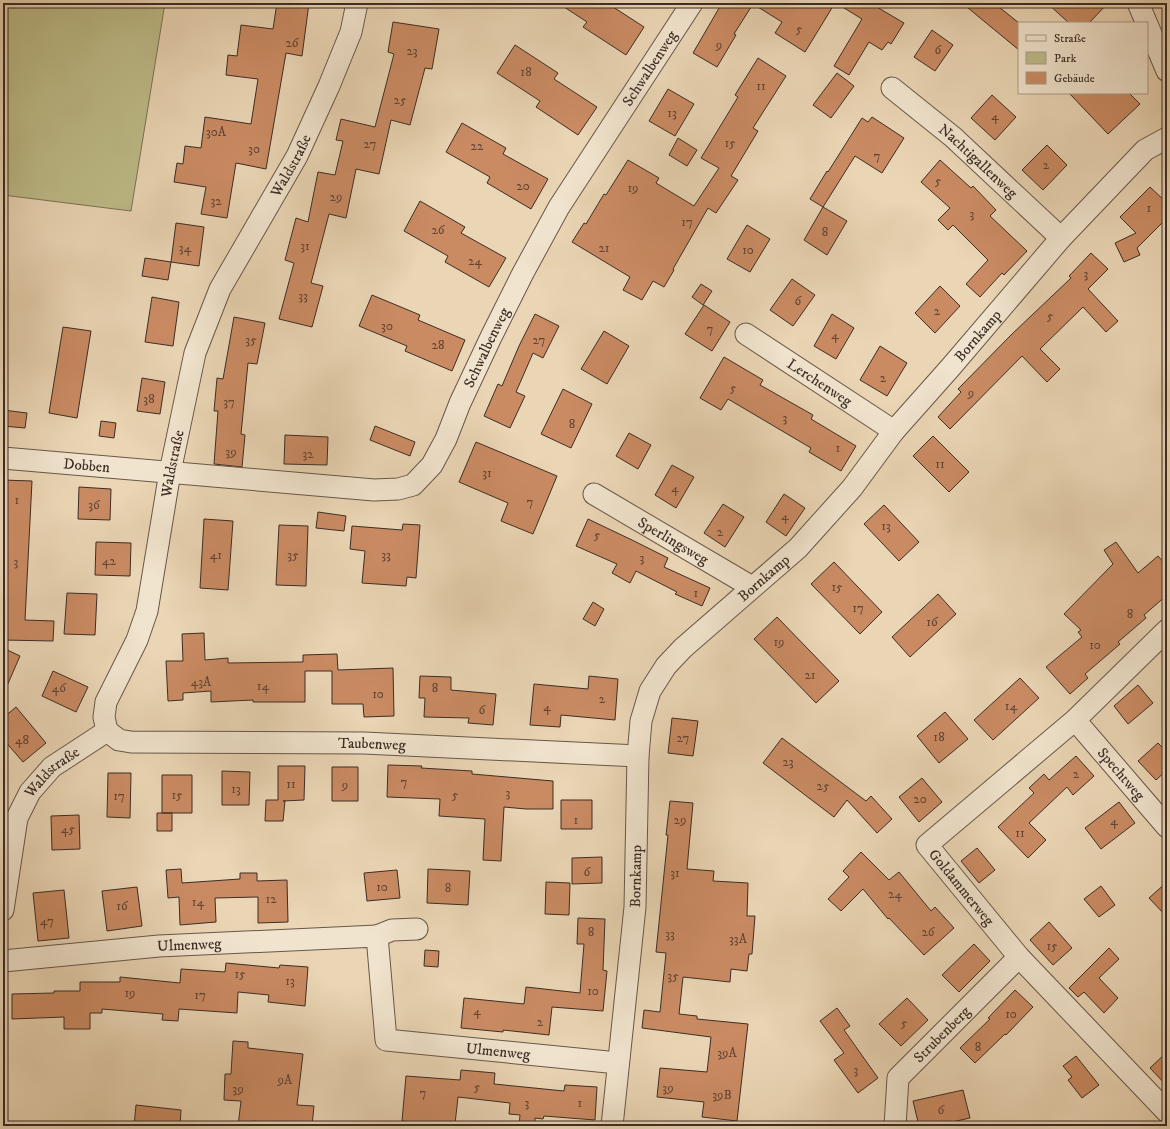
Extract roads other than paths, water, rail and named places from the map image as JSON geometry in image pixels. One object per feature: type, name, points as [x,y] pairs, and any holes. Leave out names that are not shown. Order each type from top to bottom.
[{"type":"street","name":"Waldstraße","points":[[3,910],[17,818],[30,792],[52,767],[107,731],[104,717],[106,702],[137,640],[147,611],[170,472],[195,353],[220,289],[297,156],[330,86],[351,32],[357,3]]},
{"type":"street","name":"Schwalbenweg","points":[[170,472],[374,490],[398,489],[414,485],[432,465],[439,452],[491,337],[523,273],[559,207],[692,3]]},
{"type":"street","points":[[1138,3],[1146,22]]},
{"type":"street","points":[[1148,26],[1167,71]]},
{"type":"street","name":"Nachtigallenweg","points":[[892,88],[953,137],[1061,238]]},
{"type":"street","name":"Bornkamp","points":[[612,1126],[635,907],[638,756],[641,721],[650,691],[666,666],[683,648],[798,548],[852,488],[894,431],[1061,238],[1145,150],[1167,138]]},
{"type":"street","name":"Lerchenweg","points":[[746,334],[894,431]]},
{"type":"street","name":"Dobben","points":[[3,458],[170,472]]},
{"type":"street","name":"Sperlingsweg","points":[[594,494],[752,587]]},
{"type":"street","name":"Goldammerweg","points":[[1167,630],[1075,720],[926,845],[1019,957],[1167,1112]]},
{"type":"street","name":"Spechtweg","points":[[1075,720],[1167,827]]},
{"type":"street","name":"Taubenweg","points":[[107,731],[119,740],[131,742],[364,743],[638,756]]},
{"type":"street","name":"Ulmenweg","points":[[3,961],[159,946],[376,936],[392,930],[417,929]]},
{"type":"street","name":"Ulmenweg","points":[[376,936],[386,1040],[618,1063]]},
{"type":"street","name":"Strubenberg","points":[[895,1126],[898,1078],[1019,957]]}]
